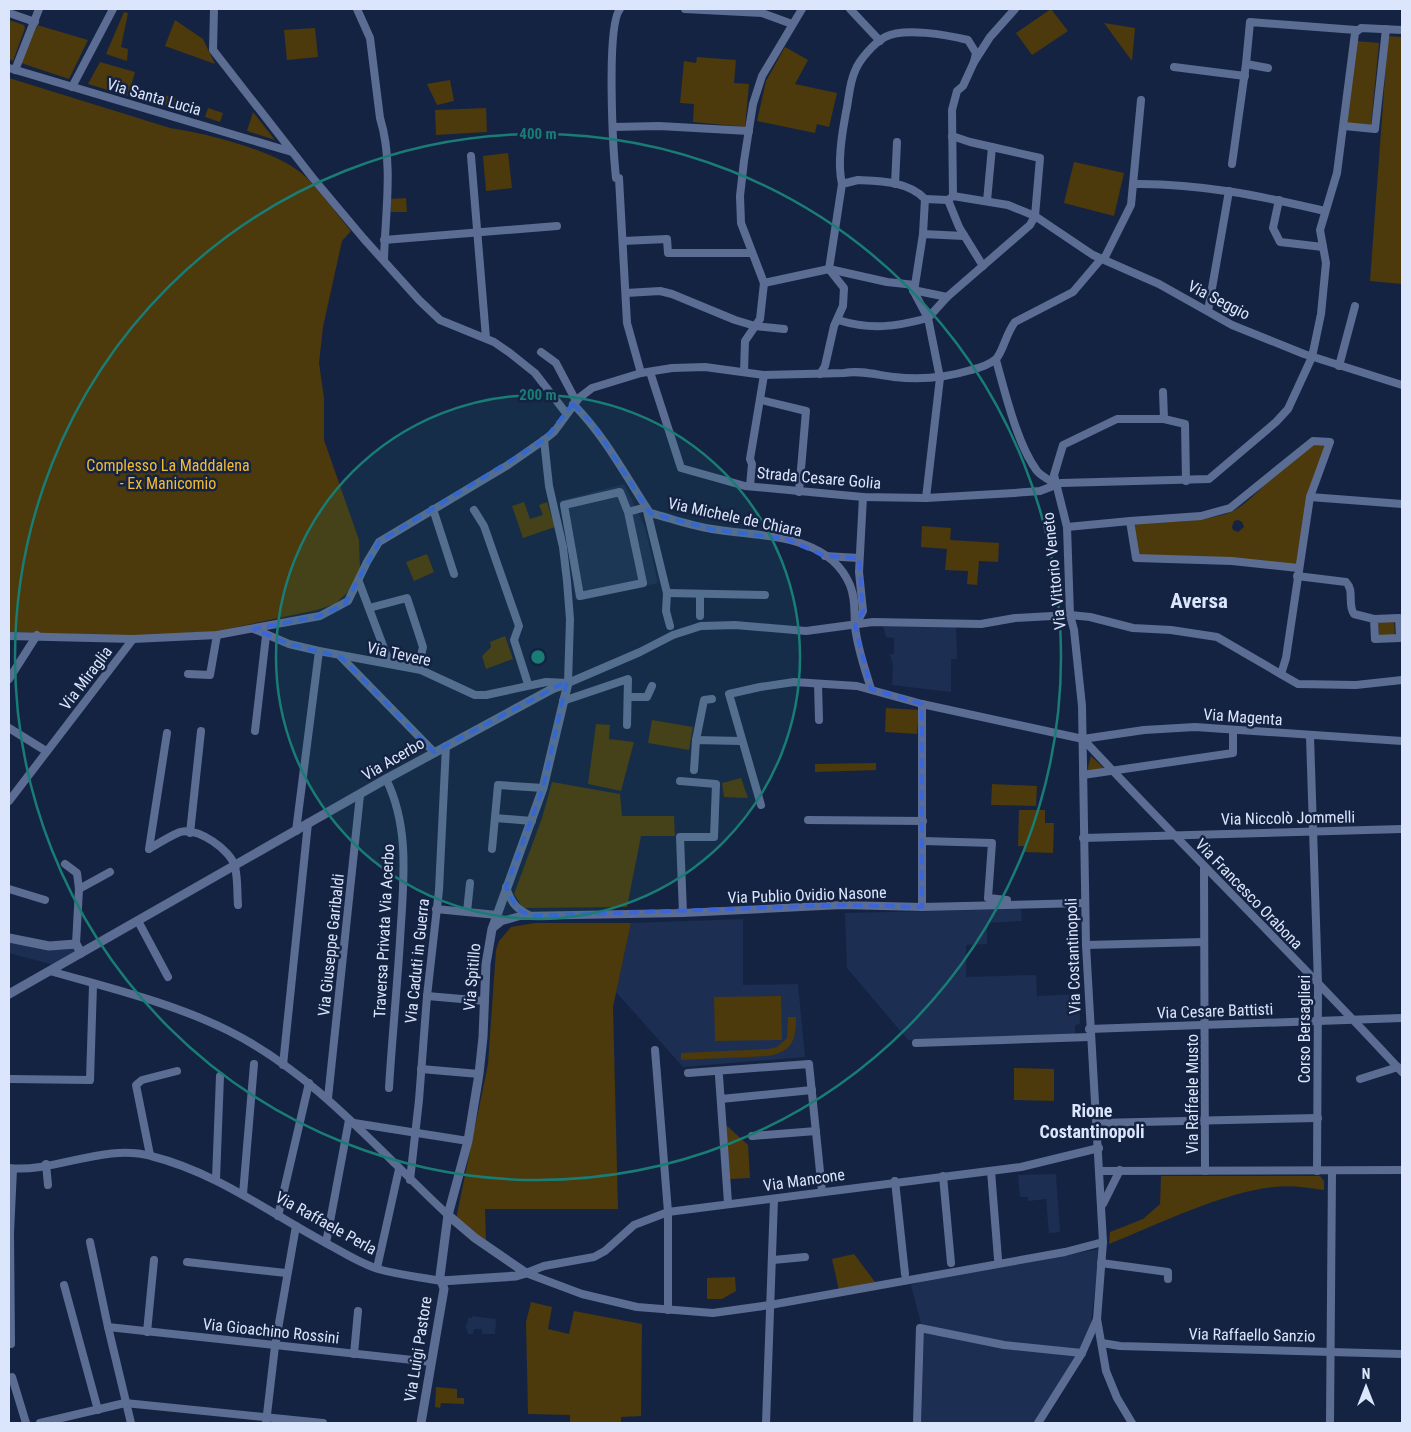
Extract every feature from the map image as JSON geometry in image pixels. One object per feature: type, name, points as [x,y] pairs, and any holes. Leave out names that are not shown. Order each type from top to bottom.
[{"type":"street","points":[[12,69],[35,22],[39,9]]},
{"type":"street","points":[[72,87],[113,9]]},
{"type":"street","points":[[214,9],[213,50],[292,152],[413,294],[440,320],[486,338],[535,373],[566,413]]},
{"type":"street","points":[[357,9],[370,38],[380,118],[384,131],[388,188],[385,202],[384,260]]},
{"type":"street","points":[[620,9],[617,13],[614,43],[613,127],[616,178],[620,178],[627,323],[646,372]]},
{"type":"street","points":[[685,9],[762,13],[792,24]]},
{"type":"street","points":[[744,372],[745,341],[760,318],[764,283],[744,234],[740,211],[741,178],[753,104],[762,76],[802,9]]},
{"type":"street","points":[[850,9],[880,41]]},
{"type":"street","points":[[983,266],[953,215],[950,198],[952,110],[957,91],[965,81],[974,62],[990,37],[1015,9]]},
{"type":"street","points":[[9,13],[35,22]]},
{"type":"street","points":[[1232,164],[1250,22],[1356,30],[1361,28],[1402,30]]},
{"type":"street","points":[[1344,126],[1375,129],[1386,29]]},
{"type":"street","name":"Strada Cesare Golia","points":[[646,372],[681,468],[730,484],[862,497],[926,498],[1040,490],[1056,484],[1209,479],[1276,422],[1293,401],[1312,357],[1324,296],[1326,263],[1320,230],[1337,173],[1356,30]]},
{"type":"street","points":[[820,374],[834,326],[844,306],[844,288],[829,269],[842,184],[840,176],[841,152],[851,82],[860,61],[885,37],[923,33],[968,40],[976,53],[974,62]]},
{"type":"street","points":[[1246,64],[1268,68]]},
{"type":"street","points":[[1174,67],[1244,76]]},
{"type":"street","name":"Via Santa Lucia","points":[[12,69],[292,152]]},
{"type":"street","points":[[1056,484],[1038,472],[1031,460],[1013,418],[996,360],[1009,329],[1015,322],[1073,292],[1103,259],[1131,205],[1141,100]]},
{"type":"street","points":[[613,127],[659,126],[749,131]]},
{"type":"street","points":[[838,320],[859,326],[878,327],[928,318],[947,297],[1025,232],[1035,216],[1040,158],[952,136]]},
{"type":"street","points":[[895,184],[897,142]]},
{"type":"street","points":[[987,201],[992,147]]},
{"type":"street","points":[[471,156],[486,338]]},
{"type":"street","points":[[842,184],[858,180],[887,181],[919,194],[924,199],[922,234],[914,287],[928,318],[940,378],[926,498]]},
{"type":"street","points":[[1134,184],[1229,191],[1325,211]]},
{"type":"street","points":[[1208,311],[1229,191]]},
{"type":"street","name":"Via Seggio","points":[[924,199],[950,198],[1008,205],[1035,216],[1103,259],[1159,284],[1232,325],[1312,357],[1402,385]]},
{"type":"street","points":[[1279,200],[1273,228],[1280,242],[1323,247]]},
{"type":"street","points":[[384,240],[557,226]]},
{"type":"street","points":[[922,234],[964,236]]},
{"type":"street","points":[[623,241],[667,239],[668,253],[751,253]]},
{"type":"street","points":[[764,283],[829,269],[914,287],[947,297]]},
{"type":"street","points":[[626,292],[660,291],[754,326],[784,329]]},
{"type":"street","points":[[1339,366],[1355,306]]},
{"type":"street","name":"Via Michele de Chiara","points":[[541,352],[556,363],[575,403],[593,424],[629,477],[650,513],[711,529],[792,541],[811,547],[825,556]]},
{"type":"street","name":"Via Miraglia","points":[[9,801],[46,750],[133,639],[217,635],[325,615],[348,601],[379,542],[508,465],[544,440],[554,432],[575,403],[592,388],[646,372],[672,368],[705,367],[764,375],[856,371],[894,377],[940,378],[984,366],[996,360]]},
{"type":"street","points":[[750,486],[752,464],[750,460],[764,375]]},
{"type":"street","points":[[1163,392],[1164,420]]},
{"type":"street","points":[[761,400],[806,411],[799,492]]},
{"type":"street","name":"Via Vittorio Veneto","points":[[1083,739],[1082,706],[1074,630],[1070,615],[1067,527],[1054,474],[1060,452],[1069,441],[1117,419],[1164,420],[1185,424],[1186,481]]},
{"type":"street","points":[[544,440],[549,486],[563,547],[567,581],[570,619],[568,682]]},
{"type":"street","points":[[1067,527],[1201,516],[1230,508],[1313,441],[1330,442],[1310,497],[1286,658],[1281,674]]},
{"type":"street","points":[[620,492],[628,512],[643,583],[580,596],[564,506],[620,492]]},
{"type":"street","points":[[855,626],[863,610],[860,558],[862,497]]},
{"type":"street","points":[[1310,497],[1402,504]]},
{"type":"street","points":[[628,512],[646,507],[667,593],[666,611],[670,626]]},
{"type":"street","points":[[433,509],[454,574]]},
{"type":"street","points":[[474,510],[484,526],[519,626],[514,640],[528,684]]},
{"type":"street","points":[[1130,521],[1136,558],[1232,561],[1344,582],[1349,584],[1351,589],[1351,610],[1354,614],[1374,619],[1399,618],[1400,638],[1375,639],[1374,619]]},
{"type":"street","points":[[825,556],[860,558]]},
{"type":"street","points":[[825,556],[849,584],[854,600],[855,626],[871,689]]},
{"type":"street","points":[[358,582],[388,659],[419,664],[423,646],[407,598],[369,608]]},
{"type":"street","points":[[667,593],[765,595]]},
{"type":"street","points":[[700,594],[700,616]]},
{"type":"street","name":"Via Tevere","points":[[254,629],[266,636],[319,652],[421,670],[475,695],[486,695],[528,684],[568,682],[640,652],[673,635],[701,626],[735,625],[806,631],[855,626],[873,622],[980,624],[1015,618],[1070,615],[1090,617],[1133,628],[1212,636],[1228,642],[1298,684],[1356,685],[1402,680]]},
{"type":"street","points":[[9,678],[37,635]]},
{"type":"street","points":[[9,636],[37,635],[133,639]]},
{"type":"street","points":[[188,674],[210,675],[217,635]]},
{"type":"street","points":[[255,731],[266,636]]},
{"type":"street","points":[[296,830],[319,652]]},
{"type":"street","points":[[342,657],[434,752]]},
{"type":"street","points":[[562,701],[628,680],[627,724]]},
{"type":"street","name":"Via Spitillo","points":[[441,1281],[448,1215],[468,1141],[479,1074],[486,964],[492,930],[506,887],[544,788],[562,701],[568,682]]},
{"type":"street","name":"Via Acerbo","points":[[9,994],[434,752],[568,682]]},
{"type":"street","points":[[762,805],[741,741],[729,694],[760,687],[794,682],[857,686],[922,704],[1083,739]]},
{"type":"street","points":[[818,684],[819,720]]},
{"type":"street","points":[[628,699],[646,697],[652,686]]},
{"type":"street","points":[[628,699],[646,702]]},
{"type":"street","points":[[694,770],[696,740],[704,700],[712,699]]},
{"type":"street","points":[[922,704],[922,907]]},
{"type":"street","name":"Via Magenta","points":[[1083,739],[1144,730],[1195,727],[1402,741]]},
{"type":"street","points":[[9,728],[46,750]]},
{"type":"street","points":[[1084,775],[1233,753],[1233,730]]},
{"type":"street","points":[[190,833],[201,732]]},
{"type":"street","points":[[167,733],[150,849],[180,832],[212,840],[226,851],[235,866],[238,905]]},
{"type":"street","name":"Corso Bersaglieri","points":[[1310,736],[1318,984],[1317,1172]]},
{"type":"street","name":"Via Francesco Orabona","points":[[1083,739],[1172,835],[1356,1021],[1400,1069],[1360,1079]]},
{"type":"street","name":"Via Costantinopoli","points":[[1083,739],[1084,904],[1089,1033],[1097,1123],[1103,1242],[1097,1319]]},
{"type":"street","points":[[696,740],[741,741]]},
{"type":"street","name":"Via Caduti in Guerra","points":[[410,1180],[439,890],[446,746]]},
{"type":"street","name":"Traversa Privata Via Acerbo","points":[[386,779],[398,809],[404,856],[398,978],[389,1088]]},
{"type":"street","points":[[680,782],[716,784],[714,837],[680,836],[683,913]]},
{"type":"street","points":[[492,849],[498,785],[544,788]]},
{"type":"street","name":"Via Giuseppe Garibaldi","points":[[328,1098],[360,795]]},
{"type":"street","points":[[495,818],[532,820]]},
{"type":"street","points":[[808,820],[923,821]]},
{"type":"street","points":[[283,1065],[308,824]]},
{"type":"street","name":"Via Niccolò Jommelli","points":[[1084,838],[1402,829]]},
{"type":"street","points":[[923,841],[992,843],[988,898],[1006,900]]},
{"type":"street","points":[[65,864],[77,872],[79,889],[76,944],[81,953]]},
{"type":"street","name":"Via Raffaele Musto","points":[[1204,868],[1205,1171]]},
{"type":"street","points":[[79,889],[110,872]]},
{"type":"street","points":[[466,912],[470,883]]},
{"type":"street","points":[[506,887],[512,903],[517,909],[531,916]]},
{"type":"street","points":[[9,889],[45,900]]},
{"type":"street","name":"Via Publio Ovidio Nasone","points":[[492,930],[509,918],[531,916],[683,913],[842,905],[922,907],[1084,904]]},
{"type":"street","points":[[436,909],[497,915]]},
{"type":"street","points":[[138,921],[168,977]]},
{"type":"street","points":[[9,938],[49,946],[76,944]]},
{"type":"street","points":[[1086,946],[1204,942]]},
{"type":"street","points":[[50,971],[172,1008],[229,1031],[283,1065],[328,1098],[410,1180],[475,1238],[526,1272],[582,1294],[637,1306],[668,1310],[713,1312],[770,1305],[1064,1252],[1103,1242]]},
{"type":"street","points":[[9,1079],[90,1080],[93,984]]},
{"type":"street","points":[[427,996],[485,1000]]},
{"type":"street","name":"Via Cesare Battisti","points":[[916,1044],[1205,1026],[1402,1018]]},
{"type":"street","points":[[655,1050],[668,1212],[668,1310]]},
{"type":"street","points":[[244,1194],[254,1064]]},
{"type":"street","points":[[688,1073],[809,1064],[822,1191]]},
{"type":"street","points":[[421,1069],[479,1074]]},
{"type":"street","points":[[150,1155],[136,1085],[142,1080],[177,1071]]},
{"type":"street","points":[[216,1179],[220,1076]]},
{"type":"street","points":[[719,1076],[728,1202]]},
{"type":"street","points":[[278,1216],[309,1083]]},
{"type":"street","points":[[721,1099],[812,1090]]},
{"type":"street","points":[[1097,1123],[1318,1118]]},
{"type":"street","points":[[351,1121],[468,1141]]},
{"type":"street","points":[[326,1243],[351,1121]]},
{"type":"street","points":[[752,1136],[816,1130]]},
{"type":"street","name":"Via Mancone","points":[[526,1272],[544,1266],[594,1257],[605,1251],[634,1226],[668,1212],[714,1207],[728,1202],[774,1199],[896,1181],[1021,1167],[1098,1148]]},
{"type":"street","name":"Via Raffaele Perla","points":[[11,1168],[99,1155],[133,1153],[150,1155],[184,1165],[216,1179],[326,1243],[377,1268],[441,1281],[516,1276],[526,1272]]},
{"type":"street","points":[[46,1164],[48,1185]]},
{"type":"street","points":[[11,1168],[9,1298],[11,1344]]},
{"type":"street","points":[[377,1268],[399,1169]]},
{"type":"street","points":[[1102,1206],[1120,1170]]},
{"type":"street","points":[[1100,1172],[1120,1170],[1317,1172],[1402,1170]]},
{"type":"street","points":[[992,1171],[998,1259]]},
{"type":"street","points":[[1330,1423],[1332,1171]]},
{"type":"street","points":[[943,1176],[952,1263]]},
{"type":"street","points":[[896,1181],[905,1274]]},
{"type":"street","points":[[766,1423],[774,1199]]},
{"type":"street","points":[[266,1420],[286,1273],[296,1226]]},
{"type":"street","points":[[90,1242],[131,1423]]},
{"type":"street","points":[[773,1260],[805,1257]]},
{"type":"street","points":[[147,1332],[154,1260]]},
{"type":"street","points":[[187,1262],[286,1273]]},
{"type":"street","points":[[1101,1262],[1168,1272],[1168,1279]]},
{"type":"street","name":"Via Luigi Pastore","points":[[421,1423],[444,1288],[441,1281]]},
{"type":"street","points":[[64,1286],[98,1410]]},
{"type":"street","points":[[354,1354],[358,1312]]},
{"type":"street","points":[[1097,1319],[1106,1371],[1116,1398],[1132,1423]]},
{"type":"street","points":[[1038,1423],[1082,1353],[1097,1319]]},
{"type":"street","name":"Via Gioachino Rossini","points":[[108,1327],[431,1362]]},
{"type":"street","points":[[917,1423],[920,1328],[1004,1345],[1082,1353]]},
{"type":"street","name":"Via Raffaello Sanzio","points":[[1102,1344],[1120,1346],[1330,1350],[1402,1354]]},
{"type":"street","points":[[12,1377],[26,1423]]},
{"type":"street","points":[[40,1423],[125,1403],[266,1420],[323,1423]]},
{"type":"highlighted area","points":[[573,404],[593,424],[650,513],[711,529],[786,539],[825,556],[859,558],[863,611],[855,626],[871,689],[922,704],[922,907],[842,905],[531,916],[517,909],[506,887],[543,788],[567,681],[434,752],[341,657],[289,644],[254,629],[320,616],[345,604],[379,542],[544,440]]},
{"type":"shaded area","points":[[624,484],[645,527],[658,583],[575,600],[569,551],[559,501]]},
{"type":"shaded area","points":[[883,625],[956,627],[957,659],[951,659],[951,692],[892,685],[893,665],[890,654],[894,654],[894,638],[886,637]]},
{"type":"shaded area","points":[[1021,909],[1022,921],[987,923],[987,944],[966,945],[966,977],[1036,975],[1037,996],[1079,994],[1080,1024],[1075,1025],[1075,1034],[908,1040],[847,968],[845,913]]},
{"type":"shaded area","points":[[743,919],[743,985],[798,984],[805,1057],[683,1067],[616,992],[631,923]]},
{"type":"shaded area","points":[[9,941],[74,947],[75,953],[54,965],[9,953]]},
{"type":"shaded area","points":[[1056,1174],[1060,1232],[1049,1233],[1046,1199],[1028,1201],[1028,1197],[1020,1197],[1018,1175]]},
{"type":"shaded area","points":[[1100,1249],[1090,1330],[1083,1347],[1035,1423],[921,1423],[924,1335],[911,1285],[924,1280]]},
{"type":"shaded area","points":[[472,1316],[496,1319],[495,1334],[482,1334],[482,1329],[474,1329],[473,1334],[468,1334],[465,1325],[467,1325],[468,1318],[472,1318]]},
{"type":"green space","points":[[1051,9],[1068,31],[1032,55],[1016,33]]},
{"type":"green space","points":[[124,12],[128,13],[121,47],[128,49],[127,61],[106,54]]},
{"type":"green space","points":[[9,20],[24,25],[25,28],[13,61],[9,59]]},
{"type":"green space","points":[[175,20],[203,39],[215,64],[165,46]]},
{"type":"green space","points":[[1104,23],[1135,28],[1132,61]]},
{"type":"green space","points":[[37,25],[88,40],[69,79],[21,63]]},
{"type":"green space","points":[[315,28],[318,57],[287,60],[284,30]]},
{"type":"green space","points":[[1388,36],[1402,37],[1402,284],[1370,281]]},
{"type":"green space","points":[[1356,41],[1379,43],[1371,125],[1347,123]]},
{"type":"green space","points":[[785,47],[808,60],[795,84],[837,93],[829,127],[817,124],[815,133],[757,121],[766,81]]},
{"type":"green space","points":[[697,57],[736,60],[734,83],[749,84],[745,127],[693,122],[694,104],[680,103],[684,61],[696,63]]},
{"type":"green space","points":[[100,62],[135,72],[128,96],[88,84]]},
{"type":"green space","name":"Complesso La Maddalena - Ex Manicomio","points":[[9,78],[170,128],[238,144],[273,157],[300,172],[320,192],[351,231],[342,241],[323,327],[319,363],[324,398],[324,440],[359,540],[360,569],[349,591],[335,604],[317,610],[218,631],[141,636],[9,632]]},
{"type":"green space","points":[[450,80],[454,101],[437,105],[427,84]]},
{"type":"green space","points":[[164,95],[197,104],[194,114],[161,104]]},
{"type":"green space","points":[[208,108],[223,113],[220,122],[205,117]]},
{"type":"green space","points":[[486,108],[487,132],[436,135],[435,110]]},
{"type":"green space","points":[[253,112],[275,140],[247,131]]},
{"type":"green space","points":[[508,153],[512,188],[486,191],[483,156]]},
{"type":"green space","points":[[1074,162],[1124,173],[1114,216],[1064,203]]},
{"type":"green space","points":[[406,198],[407,212],[391,212],[390,199]]},
{"type":"green space","points":[[1323,443],[1325,446],[1297,567],[1137,557],[1132,525],[1185,521],[1226,514],[1245,503],[1289,462],[1312,446]],"holes":[[[1234,521],[1242,522],[1244,527],[1238,532],[1233,530]]]},
{"type":"green space","points":[[524,502],[530,519],[543,515],[539,505],[547,502],[555,527],[523,538],[512,506]]},
{"type":"green space","points":[[922,526],[951,528],[950,540],[999,543],[998,562],[979,561],[977,585],[967,584],[968,571],[945,570],[947,549],[921,547]]},
{"type":"green space","points":[[427,554],[434,572],[414,581],[406,562]]},
{"type":"green space","points":[[1394,621],[1395,637],[1379,637],[1378,622]]},
{"type":"green space","points":[[505,636],[513,659],[486,669],[482,656],[491,647],[490,642]]},
{"type":"green space","points":[[886,708],[919,710],[917,734],[885,732]]},
{"type":"green space","points":[[652,720],[693,727],[689,750],[648,743]]},
{"type":"green space","points":[[596,724],[610,725],[609,739],[634,742],[621,791],[588,784]]},
{"type":"green space","points":[[1091,756],[1104,768],[1087,771]]},
{"type":"green space","points":[[876,763],[876,770],[815,772],[815,764]]},
{"type":"green space","points":[[741,778],[748,798],[724,797],[722,783]]},
{"type":"green space","points":[[552,782],[620,794],[622,816],[674,816],[675,836],[641,836],[627,907],[523,908],[514,894],[542,818]]},
{"type":"green space","points":[[992,784],[1037,786],[1036,806],[991,805]]},
{"type":"green space","points":[[1019,810],[1045,810],[1045,823],[1054,823],[1053,853],[1024,852],[1024,846],[1018,846]]},
{"type":"green space","points":[[535,923],[631,923],[613,1007],[618,1209],[485,1209],[486,1241],[456,1219],[488,1064],[496,950],[499,941],[511,927]]},
{"type":"green space","points":[[781,996],[782,1040],[715,1041],[714,997]]},
{"type":"green space","points":[[788,1017],[796,1017],[794,1038],[788,1048],[776,1054],[681,1060],[681,1053],[777,1047],[787,1038]]},
{"type":"green space","points":[[1014,1068],[1054,1069],[1054,1101],[1014,1100]]},
{"type":"green space","points":[[726,1125],[748,1145],[750,1178],[730,1179]]},
{"type":"green space","points":[[1161,1176],[1320,1176],[1324,1181],[1324,1190],[1281,1186],[1235,1195],[1191,1210],[1109,1244],[1110,1232],[1143,1219],[1160,1204]]},
{"type":"green space","points":[[854,1254],[875,1282],[839,1290],[832,1259]]},
{"type":"green space","points":[[735,1277],[736,1291],[722,1299],[707,1299],[707,1278]]},
{"type":"green space","points":[[531,1302],[552,1307],[548,1329],[569,1334],[574,1311],[642,1324],[641,1416],[621,1417],[621,1423],[570,1423],[570,1415],[528,1414],[526,1322]]},
{"type":"green space","points":[[436,1387],[457,1389],[457,1398],[464,1398],[464,1404],[441,1403],[440,1408],[435,1407]]},
{"type":"district","name":"Aversa","points":[[1199,601]]},
{"type":"district","name":"Rione Costantinopoli","points":[[1092,1120]]}]
